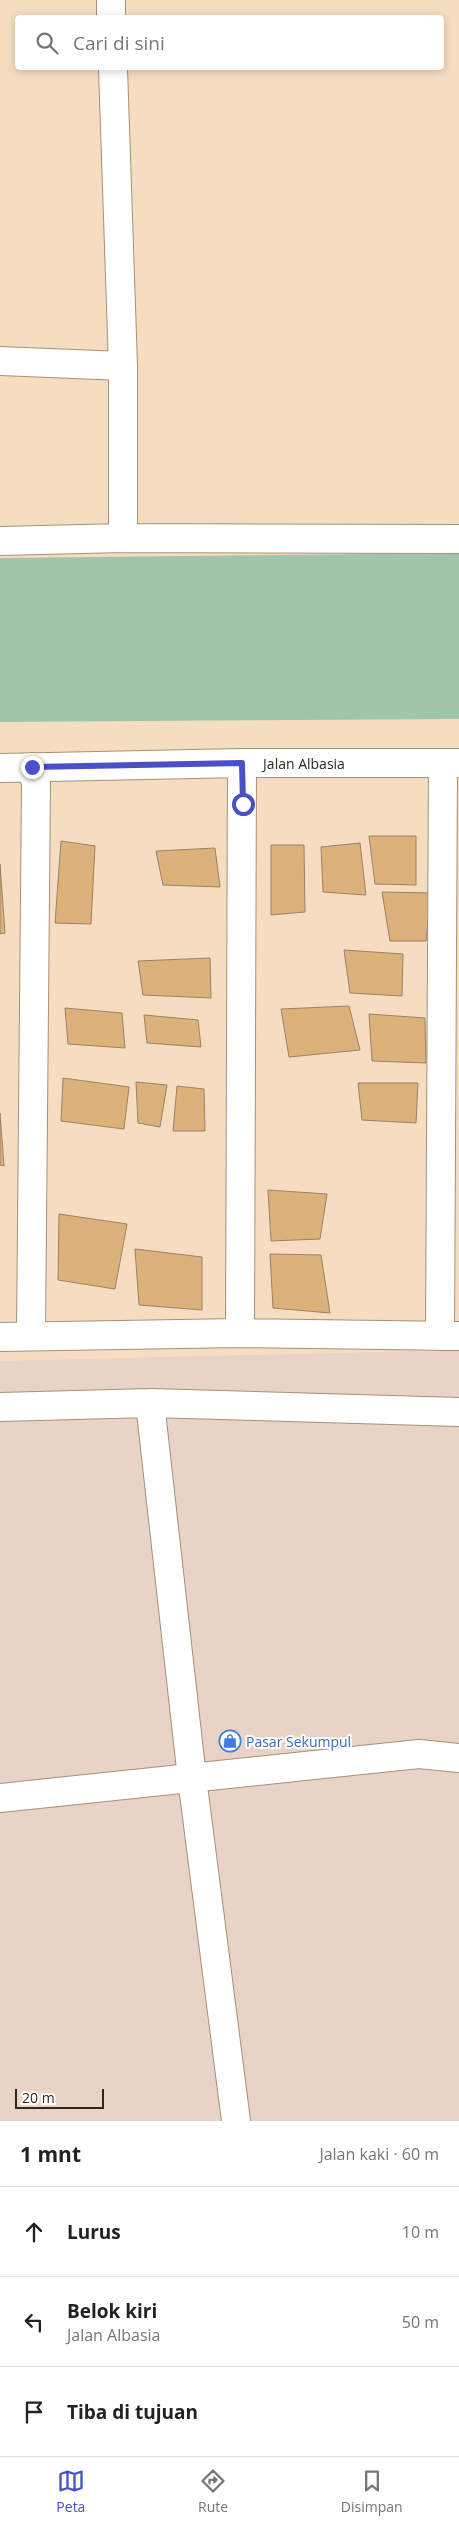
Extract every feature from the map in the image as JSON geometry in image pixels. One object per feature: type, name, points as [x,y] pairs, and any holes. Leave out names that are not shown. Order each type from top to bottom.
[{"type":"street","points":[[110,0],[111,15]]},
{"type":"street","points":[[113,70],[123,366],[122,538]]},
{"type":"street","points":[[0,361],[123,366]]},
{"type":"street","points":[[0,541],[122,538],[459,539]]},
{"type":"street","points":[[240,1333],[242,763]]},
{"type":"street","name":"Jalan Albasia","points":[[0,768],[242,763],[451,763]]},
{"type":"street","points":[[0,1337],[240,1333],[450,1336],[451,763]]},
{"type":"street","points":[[31,1335],[36,784],[32,767]]},
{"type":"street","points":[[0,1407],[150,1403],[459,1412]]},
{"type":"street","points":[[150,1403],[192,1778],[236,2121]]},
{"type":"street","points":[[0,1798],[384,1760],[418,1754],[459,1758]]},
{"type":"shaded area","name":"Pasar Sekumpul","points":[[459,1350],[459,2121],[0,2121],[0,1361]]},
{"type":"green space","points":[[459,553],[459,719],[0,722],[0,558]]},
{"type":"building","points":[[369,836],[416,836],[416,885],[375,884]]},
{"type":"building","points":[[61,841],[95,846],[91,924],[55,923]]},
{"type":"building","points":[[360,843],[366,895],[323,892],[321,847]]},
{"type":"building","points":[[271,845],[304,845],[305,912],[271,915]]},
{"type":"building","points":[[215,848],[220,887],[163,885],[156,851]]},
{"type":"building","points":[[0,864],[5,933],[0,934]]},
{"type":"building","points":[[382,892],[431,893],[426,941],[390,941]]},
{"type":"building","points":[[344,950],[403,954],[402,996],[350,993]]},
{"type":"building","points":[[210,958],[211,998],[143,995],[138,961]]},
{"type":"building","points":[[349,1006],[360,1050],[289,1057],[281,1009]]},
{"type":"building","points":[[65,1008],[122,1013],[125,1048],[68,1044]]},
{"type":"building","points":[[369,1014],[425,1018],[426,1063],[372,1061]]},
{"type":"building","points":[[144,1015],[198,1020],[201,1047],[147,1043]]},
{"type":"building","points":[[63,1078],[129,1087],[124,1129],[61,1121]]},
{"type":"building","points":[[136,1082],[167,1085],[160,1127],[138,1123]]},
{"type":"building","points":[[358,1083],[418,1083],[416,1123],[362,1120]]},
{"type":"building","points":[[177,1086],[204,1089],[205,1131],[173,1131]]},
{"type":"building","points":[[0,1113],[4,1166],[0,1165]]},
{"type":"building","points":[[268,1190],[327,1194],[320,1239],[271,1241]]},
{"type":"building","points":[[59,1214],[127,1224],[115,1289],[58,1280]]},
{"type":"building","points":[[135,1249],[202,1257],[202,1310],[139,1305]]},
{"type":"building","points":[[270,1254],[321,1255],[330,1313],[273,1308]]},
{"type":"place","name":"Pasar Sekumpul","points":[[230,1741]]},
{"type":"route","points":[[32,767],[242,763],[243,804]]}]
